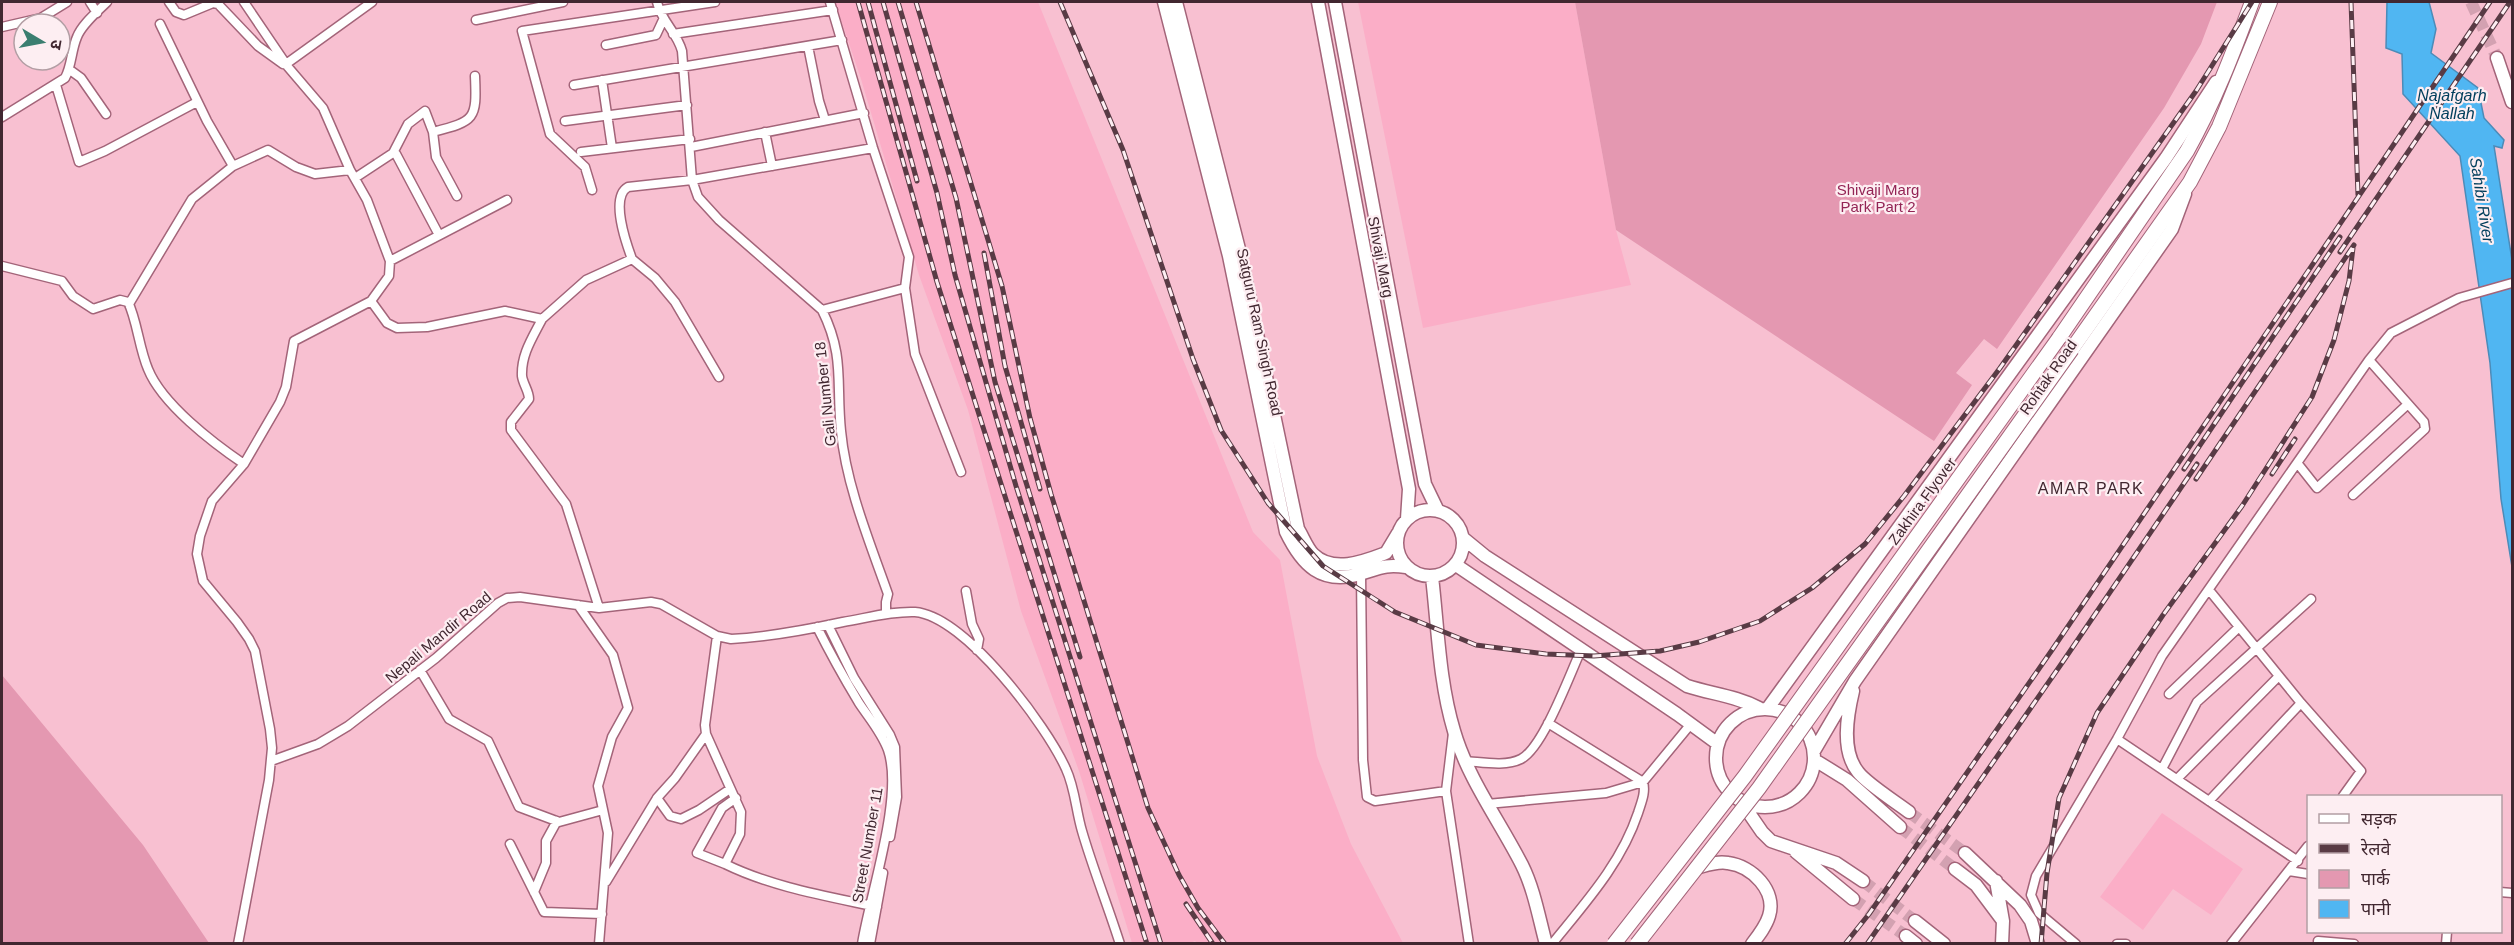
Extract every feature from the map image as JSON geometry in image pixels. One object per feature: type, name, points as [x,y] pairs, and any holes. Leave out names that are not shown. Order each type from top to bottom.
[{"type":"main road","name":"Satguru Ram Singh Road","points":[[1164,2],[1229,256],[1286,532],[1295,551],[1308,566],[1326,576],[1361,573],[1388,564],[1406,567]]},
{"type":"main road","name":"Satguru Ram Singh Road","points":[[1176,2],[1240,253],[1298,529],[1313,555],[1329,563],[1354,564],[1386,554],[1398,533]]},
{"type":"main road","name":"Shivaji Marg","points":[[1318,2],[1409,489],[1407,519]]},
{"type":"main road","name":"Shivaji Marg","points":[[1335,2],[1425,484],[1438,511]]},
{"type":"main road","points":[[1863,881],[1836,863],[1771,841],[1740,800],[1730,792],[1717,770],[1718,744],[1724,730],[1745,712],[1764,708],[2159,168],[2231,60],[2252,2]]},
{"type":"main road","name":"Rohtak Road","points":[[1814,751],[1855,681],[2172,229],[2190,182],[2219,127],[2270,2]]},
{"type":"main road","points":[[2497,58],[2512,102]]},
{"type":"main road","name":"Zakhira Flyover","points":[[1614,944],[1745,776],[2059,338],[2174,172],[2205,119],[2231,60]]},
{"type":"main road","points":[[1637,944],[1759,788],[2190,182]]},
{"type":"main road","points":[[1422,511],[1438,511],[1450,516],[1459,526],[1463,538],[1462,552],[1456,565],[1445,573],[1432,577],[1418,575],[1406,567],[1397,551],[1398,533],[1407,519],[1422,511]]},
{"type":"main road","points":[[1463,538],[1485,556],[1687,686],[1708,693],[1743,699],[1764,708],[1784,712],[1798,721],[1809,735],[1814,751],[1814,765],[1809,780],[1786,802],[1771,807],[1755,806],[1740,800]]},
{"type":"main road","points":[[1456,565],[1718,744]]},
{"type":"main road","points":[[1432,577],[1444,682],[1454,730],[1465,761],[1530,883],[1546,944]]},
{"type":"main road","points":[[1855,681],[1848,712],[1849,756],[1858,773],[1909,812]]},
{"type":"main road","points":[[1814,765],[1818,762],[1847,780],[1900,827]]},
{"type":"main road","points":[[1847,780],[1865,778]]},
{"type":"main road","points":[[1791,849],[1853,899]]},
{"type":"main road","points":[[1965,853],[2020,905],[2031,921],[2038,944]]},
{"type":"main road","points":[[1696,868],[1715,863],[1729,863],[1742,867],[1761,881],[1767,889],[1771,904],[1770,915],[1752,944]]},
{"type":"main road","points":[[1955,869],[1976,885],[2003,921]]},
{"type":"main road","points":[[1996,880],[2003,921],[2002,944]]},
{"type":"main road","points":[[1915,921],[1944,944]]},
{"type":"street","points":[[2,27],[41,18],[67,2]]},
{"type":"street","points":[[90,2],[97,12]]},
{"type":"street","points":[[72,54],[80,31],[107,2]]},
{"type":"street","points":[[169,2],[176,12],[184,15],[213,3],[218,4],[258,46],[287,66]]},
{"type":"street","points":[[238,944],[271,761],[266,705],[255,651],[237,622],[203,581],[197,563],[200,536],[212,501],[244,464],[283,395],[294,341],[371,301],[389,276],[390,261],[367,200],[350,170],[322,108],[287,66],[244,2]]},
{"type":"street","points":[[287,66],[372,2]]},
{"type":"street","points":[[476,20],[563,2]]},
{"type":"street","points":[[592,190],[585,167],[550,134],[522,31],[658,6],[715,2]]},
{"type":"street","points":[[658,6],[663,20],[681,46],[692,180],[698,197],[719,220],[822,310],[905,288]]},
{"type":"street","points":[[673,34],[831,6],[873,148],[909,257],[905,288],[915,354],[961,472]]},
{"type":"street","points":[[606,45],[656,35],[663,20]]},
{"type":"street","points":[[160,24],[198,102],[233,166]]},
{"type":"street","points":[[574,85],[842,40]]},
{"type":"street","points":[[808,46],[825,120]]},
{"type":"street","points":[[2,117],[56,85],[68,72]]},
{"type":"street","points":[[72,72],[81,78],[106,114]]},
{"type":"street","points":[[433,132],[464,124],[469,120],[476,104],[475,76]]},
{"type":"street","points":[[602,80],[612,148]]},
{"type":"street","points":[[56,85],[79,162],[105,151],[198,102]]},
{"type":"street","points":[[565,121],[687,105]]},
{"type":"street","points":[[355,178],[393,153],[408,124],[424,111],[433,132],[436,157],[457,196]]},
{"type":"street","points":[[581,152],[690,143],[765,132],[864,113]]},
{"type":"street","points":[[765,132],[772,166]]},
{"type":"street","points":[[718,377],[675,302],[655,278],[632,259],[619,200],[623,190],[628,187],[692,180],[873,148]]},
{"type":"street","points":[[129,304],[192,199],[233,166],[268,150],[296,167],[315,174],[350,170]]},
{"type":"street","points":[[393,153],[398,156],[440,235]]},
{"type":"street","points":[[390,261],[507,200]]},
{"type":"street","points":[[599,608],[566,504],[512,430],[511,422],[529,399],[522,377],[524,360],[527,344],[542,319],[586,280],[632,259]]},
{"type":"street","points":[[2,266],[62,281],[73,296],[93,309],[126,300],[149,371],[154,378],[179,411],[208,438],[244,464]]},
{"type":"street","points":[[2076,944],[2039,913],[2031,895],[2040,867],[2117,739],[2162,656],[2369,360],[2391,333],[2459,298],[2512,283]]},
{"type":"street","points":[[371,301],[387,323],[397,328],[427,327],[505,311],[542,319]]},
{"type":"street","name":"Gali Number 18","points":[[822,310],[835,340],[840,372],[843,444],[857,508],[888,594],[886,614]]},
{"type":"street","points":[[2353,495],[2425,429],[2424,422],[2369,360]]},
{"type":"street","points":[[2298,464],[2317,488],[2408,404]]},
{"type":"street","points":[[1361,573],[1363,760],[1367,797],[1375,801],[1446,791]]},
{"type":"street","points":[[2209,590],[2301,703],[2361,771],[2344,795]]},
{"type":"street","points":[[966,591],[972,624],[979,639],[977,650]]},
{"type":"street","name":"Nepali Mandir Road","points":[[271,761],[298,752],[336,734],[420,670],[498,603],[507,598],[520,597],[599,608],[651,602],[661,604],[717,636],[730,639],[743,639],[886,614],[918,612],[952,626],[977,650],[1026,704],[1066,768],[1093,866],[1120,944]]},
{"type":"street","points":[[2162,769],[2197,702],[2311,599]]},
{"type":"street","points":[[579,605],[613,655],[628,708],[612,737],[598,786],[608,833],[599,944]]},
{"type":"street","name":"Street Number 11","points":[[828,625],[854,678],[890,735],[895,747],[898,777],[896,807],[873,906],[861,944]]},
{"type":"street","name":"Street Number 11","points":[[817,627],[840,671],[886,745],[891,762],[892,787],[873,906],[870,944]]},
{"type":"street","points":[[2169,694],[2239,627]]},
{"type":"street","points":[[717,636],[708,698],[706,734],[741,812],[740,834],[725,864]]},
{"type":"street","points":[[1465,761],[1505,764],[1521,759],[1535,746],[1581,650]]},
{"type":"street","points":[[420,670],[449,719],[488,741],[519,807],[557,822],[603,810]]},
{"type":"street","points":[[2177,779],[2279,676]]},
{"type":"street","points":[[2209,801],[2301,703]]},
{"type":"street","points":[[1548,723],[1643,782]]},
{"type":"street","points":[[1487,804],[1606,793],[1643,782],[1690,725]]},
{"type":"street","points":[[1454,730],[1446,791],[1469,944]]},
{"type":"street","points":[[604,886],[657,798],[706,734]]},
{"type":"street","points":[[2117,739],[2298,861]]},
{"type":"street","points":[[1552,944],[1615,863],[1634,824],[1644,796],[1643,782]]},
{"type":"street","points":[[657,798],[670,816],[681,819],[730,789]]},
{"type":"street","points":[[736,798],[722,808],[697,853],[742,873],[805,891],[873,906]]},
{"type":"street","points":[[534,892],[546,863],[546,841],[557,822]]},
{"type":"street","points":[[510,844],[544,912],[602,914]]},
{"type":"street","points":[[2231,944],[2307,848]]},
{"type":"street","points":[[2289,871],[2307,874]]},
{"type":"street","points":[[2318,942],[2354,944]]},
{"type":"street","points":[[2117,944],[2126,944]]},
{"type":"shaded area","points":[[835,2],[1038,2],[1253,532],[1280,560],[1317,756],[1351,844],[1403,943],[1198,944],[1195,941],[1187,944],[1132,943],[1079,771],[1021,611],[968,410],[919,275],[861,79]]},
{"type":"shaded area","points":[[1358,2],[1575,2],[1616,230],[1631,285],[1423,328]]},
{"type":"shaded area","points":[[2162,813],[2243,869],[2211,915],[2173,889],[2143,930],[2100,897]]},
{"type":"green space","name":"Shivaji Marg Park Part 2","points":[[1575,2],[2217,2],[2201,44],[2164,108],[1997,349],[1984,339],[1956,373],[1972,385],[1934,441],[1616,230]]},
{"type":"green space","points":[[2,675],[143,845],[209,943],[2,943]]},
{"type":"water","name":"Najafgarh Nallah","points":[[2387,2],[2429,2],[2436,29],[2431,53],[2478,88],[2484,118],[2504,140],[2502,148],[2494,146],[2512,260],[2512,567],[2501,499],[2490,363],[2460,156],[2403,94],[2402,54],[2386,48]]},
{"type":"tunnel","points":[[2471,2],[2497,58]]},
{"type":"tunnel","points":[[1909,812],[1965,853]]},
{"type":"tunnel","points":[[1900,827],[1955,869]]},
{"type":"tunnel","points":[[1863,881],[1915,921]]},
{"type":"tunnel","points":[[1853,899],[1906,936]]},
{"type":"railway","points":[[858,2],[937,282],[1147,944]]},
{"type":"railway","points":[[868,2],[917,181]]},
{"type":"railway","points":[[883,2],[937,193],[955,275],[1016,486],[1161,944]]},
{"type":"railway","points":[[898,2],[956,198],[995,382],[1080,657]]},
{"type":"railway","points":[[916,2],[1002,286],[1030,418],[1051,494],[1148,808],[1179,875],[1198,908],[1225,944]]},
{"type":"railway","points":[[1060,2],[1123,150],[1193,359],[1221,430],[1268,503],[1323,566],[1395,612],[1476,645],[1546,654],[1594,656],[1660,651],[1699,642],[1760,621],[1812,588],[1865,544],[2000,368],[2196,91],[2252,2]]},
{"type":"railway","points":[[2351,2],[2358,195]]},
{"type":"railway","points":[[1845,944],[1869,914],[2052,650],[2490,2]]},
{"type":"railway","points":[[2340,252],[2510,2]]},
{"type":"railway","points":[[2184,469],[2340,237]]},
{"type":"railway","points":[[2196,479],[2354,245]]},
{"type":"railway","points":[[2041,944],[2047,873],[2059,798],[2097,713],[2163,615],[2242,506],[2312,397],[2334,340],[2349,281],[2353,248]]},
{"type":"railway","points":[[984,253],[1005,366],[1040,489]]},
{"type":"railway","points":[[2272,474],[2295,439]]},
{"type":"railway","points":[[1867,944],[2197,464]]},
{"type":"railway","points":[[1186,904],[1213,944]]},
{"type":"district","name":"AMAR PARK","points":[[2091,488]]},
{"type":"water label","name":"Sahibi River","points":[[2482,200]]}]
